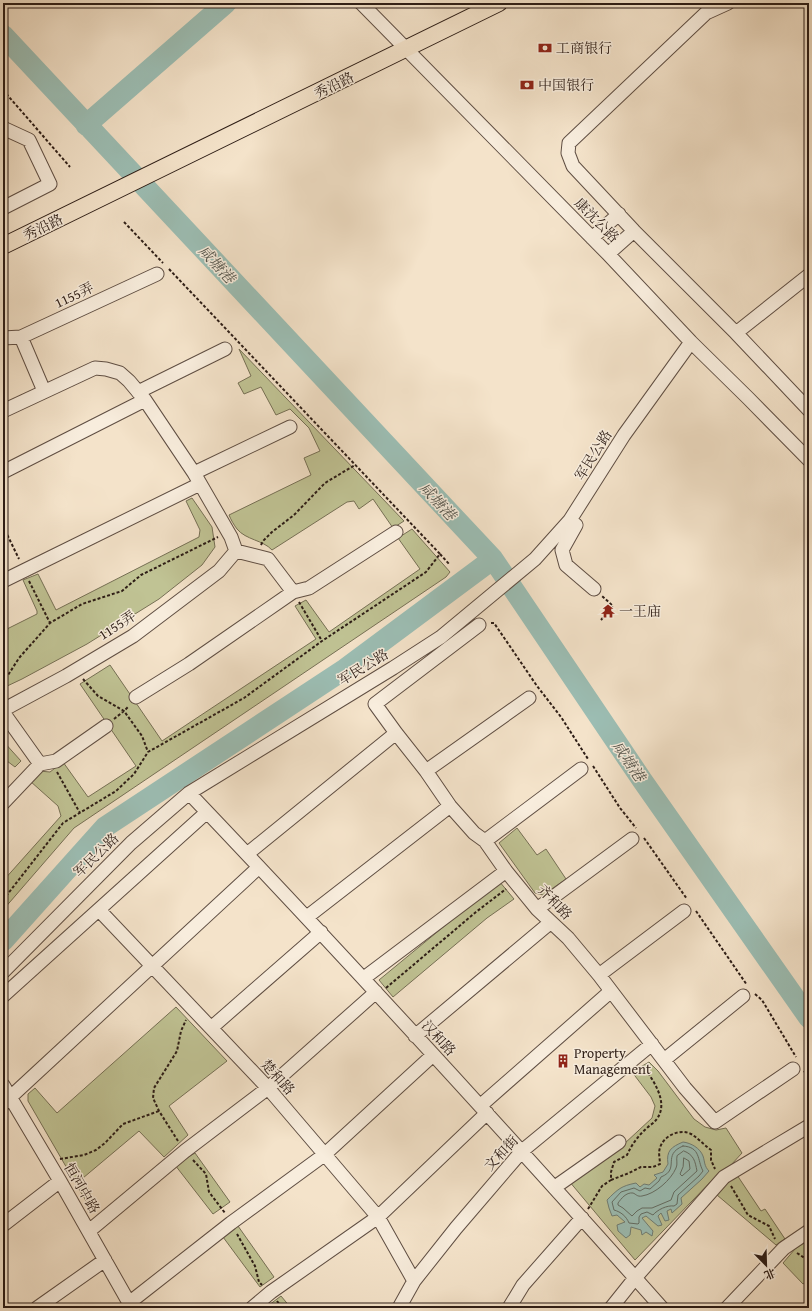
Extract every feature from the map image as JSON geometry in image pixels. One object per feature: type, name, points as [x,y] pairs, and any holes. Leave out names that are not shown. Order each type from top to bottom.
[{"type":"main road","name":"秀沿路","points":[[3,246],[499,3]]},
{"type":"street","name":"康沈公路","points":[[361,3],[608,254],[691,342],[809,460]]},
{"type":"street","points":[[728,3],[706,13],[569,143],[568,153],[573,166],[618,214],[736,333],[809,410]]},
{"type":"street","points":[[3,128],[29,140],[50,184],[3,208]]},
{"type":"street","points":[[592,238],[618,214]]},
{"type":"street","points":[[608,254],[634,231]]},
{"type":"street","name":"1155弄","points":[[3,338],[22,336],[156,274]]},
{"type":"street","points":[[736,333],[809,275]]},
{"type":"street","points":[[22,336],[44,391]]},
{"type":"street","name":"军民公路","points":[[3,972],[131,843],[189,792],[440,637],[535,559],[570,520],[624,435],[691,342]]},
{"type":"street","points":[[3,472],[225,349]]},
{"type":"street","points":[[3,411],[95,368],[120,373],[142,396],[197,478],[228,532],[236,551],[268,559],[293,592]]},
{"type":"street","points":[[3,581],[290,427]]},
{"type":"street","points":[[570,520],[576,525],[562,550],[566,564],[594,589]]},
{"type":"street","points":[[136,698],[189,664],[293,592],[309,588],[396,532]]},
{"type":"street","name":"1155弄","points":[[45,763],[3,711],[133,636],[219,571],[236,551]]},
{"type":"street","name":"齐和路","points":[[479,624],[375,704],[396,734],[426,771],[450,806],[474,833],[485,841],[506,871],[537,909],[568,938],[611,991],[685,1088],[715,1122],[797,1065]]},
{"type":"street","points":[[426,771],[529,698]]},
{"type":"street","points":[[3,803],[45,763],[56,761],[106,726]]},
{"type":"street","points":[[247,854],[396,734]]},
{"type":"street","points":[[485,841],[581,769]]},
{"type":"street","name":"汉和路","points":[[189,792],[364,978],[415,1036],[555,1187],[662,1308]]},
{"type":"street","points":[[307,917],[450,806]]},
{"type":"street","points":[[3,996],[207,812]]},
{"type":"street","points":[[537,909],[636,834]]},
{"type":"street","points":[[7,1101],[259,867]]},
{"type":"street","points":[[364,978],[506,871]]},
{"type":"street","points":[[598,975],[689,907]]},
{"type":"street","name":"楚和路","points":[[98,910],[268,1088],[378,1217],[414,1281]]},
{"type":"street","points":[[415,1036],[551,922]]},
{"type":"street","points":[[211,1028],[321,932]]},
{"type":"street","points":[[252,1308],[271,1292],[378,1217],[483,1109],[611,991]]},
{"type":"street","points":[[664,1060],[747,991]]},
{"type":"street","points":[[89,1231],[185,1151],[268,1088],[377,993]]},
{"type":"street","name":"文和街","points":[[399,1308],[414,1281],[456,1228],[522,1151],[652,1044]]},
{"type":"street","points":[[131,1305],[231,1223],[324,1155],[433,1055]]},
{"type":"street","name":"恒河中路","points":[[3,1085],[7,1101],[50,1164],[131,1305]]},
{"type":"street","points":[[611,1308],[635,1278],[724,1177],[809,1126]]},
{"type":"street","points":[[555,1187],[618,1142]]},
{"type":"street","points":[[3,1225],[60,1181]]},
{"type":"street","points":[[509,1308],[523,1285],[582,1218]]},
{"type":"street","points":[[727,1308],[784,1248],[809,1231]]},
{"type":"street","points":[[37,1308],[105,1260]]},
{"type":"path","points":[[3,90],[70,167]]},
{"type":"path","points":[[124,222],[449,564]]},
{"type":"path","points":[[256,556],[263,541],[294,515],[324,483],[355,465]]},
{"type":"path","points":[[3,683],[20,658],[50,623],[82,604],[122,591],[141,575],[228,532]]},
{"type":"path","points":[[3,900],[63,823],[116,791],[134,774],[148,752],[244,698],[322,641],[426,572],[440,554]]},
{"type":"path","points":[[594,589],[613,606],[601,620]]},
{"type":"path","points":[[293,592],[322,641]]},
{"type":"path","points":[[479,624],[494,622],[537,686],[561,717],[636,834],[747,991],[762,1000],[797,1065],[809,1078]]},
{"type":"path","points":[[76,670],[98,696],[124,711],[142,736],[148,752]]},
{"type":"path","points":[[106,726],[124,711],[136,698]]},
{"type":"path","points":[[45,763],[80,813]]},
{"type":"path","points":[[377,993],[515,882]]},
{"type":"path","points":[[191,1007],[181,1031],[177,1051],[154,1088],[153,1098],[159,1111],[185,1151],[206,1174],[209,1192],[221,1206],[255,1266],[259,1282],[271,1292],[282,1308]]},
{"type":"path","points":[[50,1164],[58,1159],[84,1155],[96,1150],[105,1143],[123,1124],[159,1111]]},
{"type":"green space","points":[[239,349],[404,521],[393,528],[373,499],[359,509],[354,501],[347,502],[272,550],[264,544],[245,536],[237,529],[229,515],[311,475],[304,458],[320,451],[309,428],[290,409],[276,415],[261,387],[244,394],[238,383],[251,376]]},
{"type":"green space","points":[[192,498],[212,527],[215,547],[202,565],[159,599],[87,644],[3,688],[3,631],[37,614],[23,580],[38,574],[56,610],[199,537],[200,530],[186,501]]},
{"type":"green space","points":[[412,529],[450,572],[446,577],[74,828],[3,910],[3,881],[61,816],[58,806],[30,781],[39,771],[50,772],[63,762],[88,797],[136,766],[80,684],[110,665],[162,741],[316,639],[295,606],[306,600],[329,632],[420,569],[398,538]]},
{"type":"green space","points":[[3,741],[21,761],[15,767],[3,758]]},
{"type":"green space","points":[[517,828],[537,855],[546,849],[566,879],[543,895],[535,893],[499,843]]},
{"type":"green space","points":[[499,881],[514,899],[487,918],[393,997],[379,980]]},
{"type":"green space","points":[[176,1007],[227,1061],[169,1106],[188,1135],[164,1157],[139,1131],[83,1178],[95,1204],[90,1208],[28,1101],[28,1094],[35,1088],[57,1113]]},
{"type":"green space","points":[[649,1062],[658,1071],[694,1119],[705,1127],[716,1130],[726,1128],[742,1153],[731,1165],[721,1171],[635,1260],[569,1181],[592,1165],[610,1157],[652,1118],[655,1106],[651,1097],[632,1072]]},
{"type":"green space","points":[[195,1153],[230,1202],[213,1214],[175,1165]]},
{"type":"green space","points":[[737,1175],[761,1211],[765,1209],[785,1239],[776,1245],[717,1195],[728,1181]]},
{"type":"green space","points":[[238,1226],[274,1277],[260,1287],[223,1237]]},
{"type":"green space","points":[[809,1240],[809,1282],[808,1281],[803,1284],[783,1263],[795,1249]]},
{"type":"green space","points":[[281,1296],[291,1308],[265,1308]]},
{"type":"water","points":[[683,1142],[689,1143],[700,1151],[703,1156],[705,1166],[709,1171],[681,1198],[682,1204],[672,1213],[671,1209],[667,1211],[669,1220],[665,1221],[661,1213],[658,1216],[662,1225],[658,1226],[646,1216],[642,1218],[653,1231],[652,1236],[646,1232],[642,1235],[641,1230],[631,1227],[630,1235],[626,1238],[618,1231],[617,1225],[625,1222],[617,1215],[612,1216],[607,1200],[627,1185],[636,1183],[640,1187],[644,1184],[649,1185],[657,1178],[654,1175],[663,1172],[668,1164],[670,1150]]},
{"type":"waterway","points":[[86,125],[226,3]]},
{"type":"waterway","name":"咸塘港","points":[[3,35],[493,559],[642,780],[809,1018]]},
{"type":"waterway","points":[[3,941],[105,827],[345,669],[493,559]]},
{"type":"place","name":"工商银行","points":[[545,48]]},
{"type":"place","name":"中国银行","points":[[527,85]]},
{"type":"place","name":"一王庙","points":[[608,611]]},
{"type":"place","name":"Property Management","points":[[563,1061]]}]
